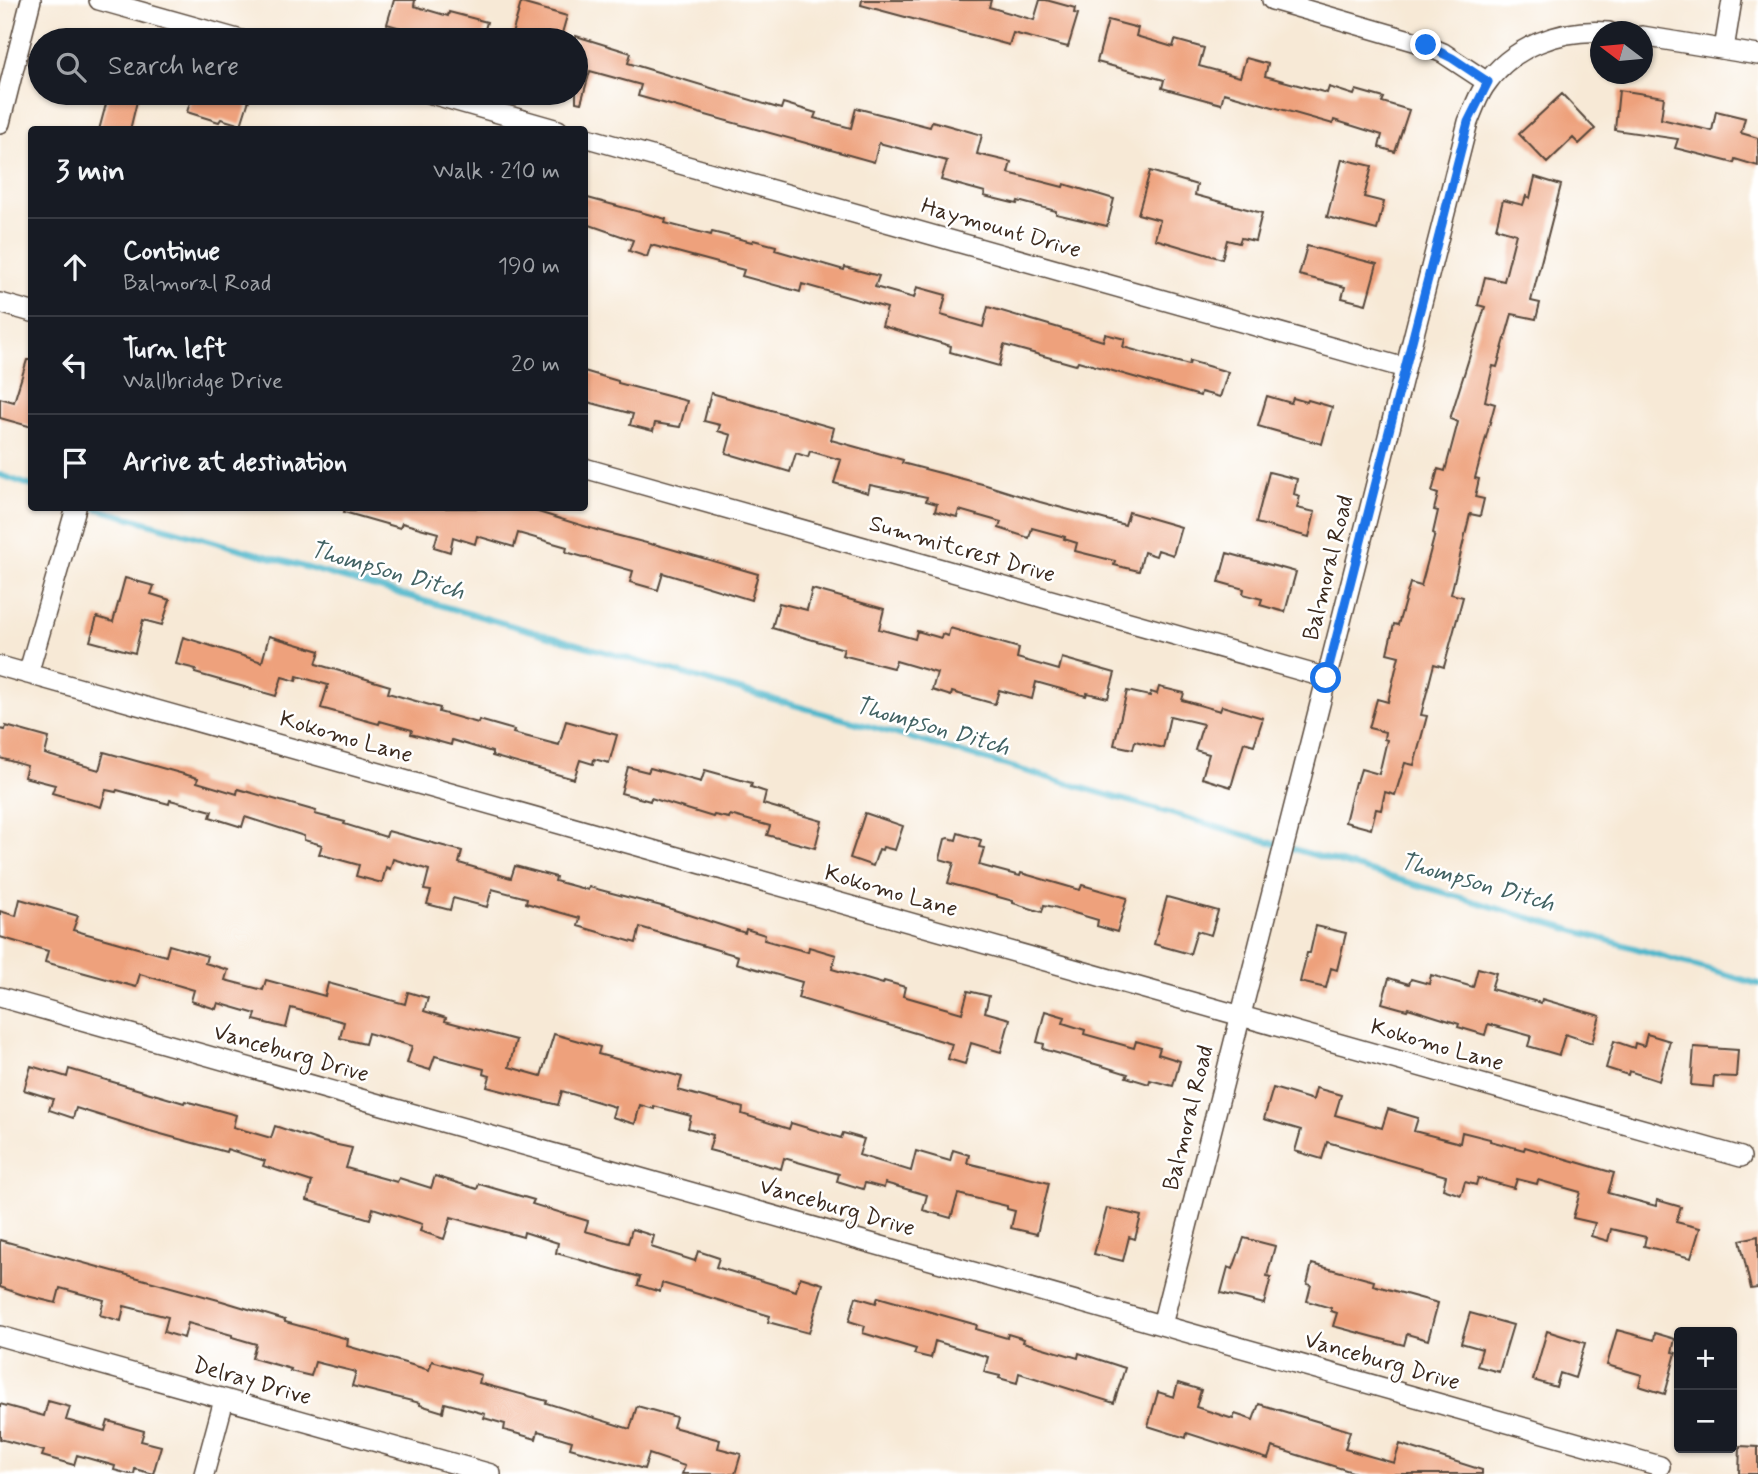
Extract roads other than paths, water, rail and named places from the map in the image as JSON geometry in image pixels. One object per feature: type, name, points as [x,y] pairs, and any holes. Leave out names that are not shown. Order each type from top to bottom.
[{"type":"street","points":[[0,123],[31,0]]},
{"type":"street","points":[[99,0],[199,28]]},
{"type":"street","points":[[1272,0],[1426,45],[1452,58],[1488,82]]},
{"type":"street","points":[[1724,48],[1732,0]]},
{"type":"street","name":"Balmoral Road","points":[[1162,1325],[1468,122],[1488,82],[1516,55],[1541,41],[1579,31],[1590,31]]},
{"type":"street","points":[[1653,37],[1758,55]]},
{"type":"street","points":[[470,105],[544,126]]},
{"type":"street","name":"Haymount Drive","points":[[588,138],[1405,368]]},
{"type":"street","points":[[0,303],[28,311]]},
{"type":"street","name":"Summitcrest Drive","points":[[588,469],[1326,678]]},
{"type":"street","points":[[28,674],[75,511]]},
{"type":"street","name":"Kokomo Lane","points":[[0,666],[1741,1157]]},
{"type":"street","name":"Vanceburg Drive","points":[[0,997],[1660,1466]]},
{"type":"street","name":"Delray Drive","points":[[0,1335],[491,1474]]},
{"type":"street","points":[[204,1474],[224,1399]]},
{"type":"waterway","name":"Thompson Ditch","points":[[0,475],[28,485]]},
{"type":"waterway","name":"Thompson Ditch","points":[[106,511],[946,748],[1758,984]]}]
